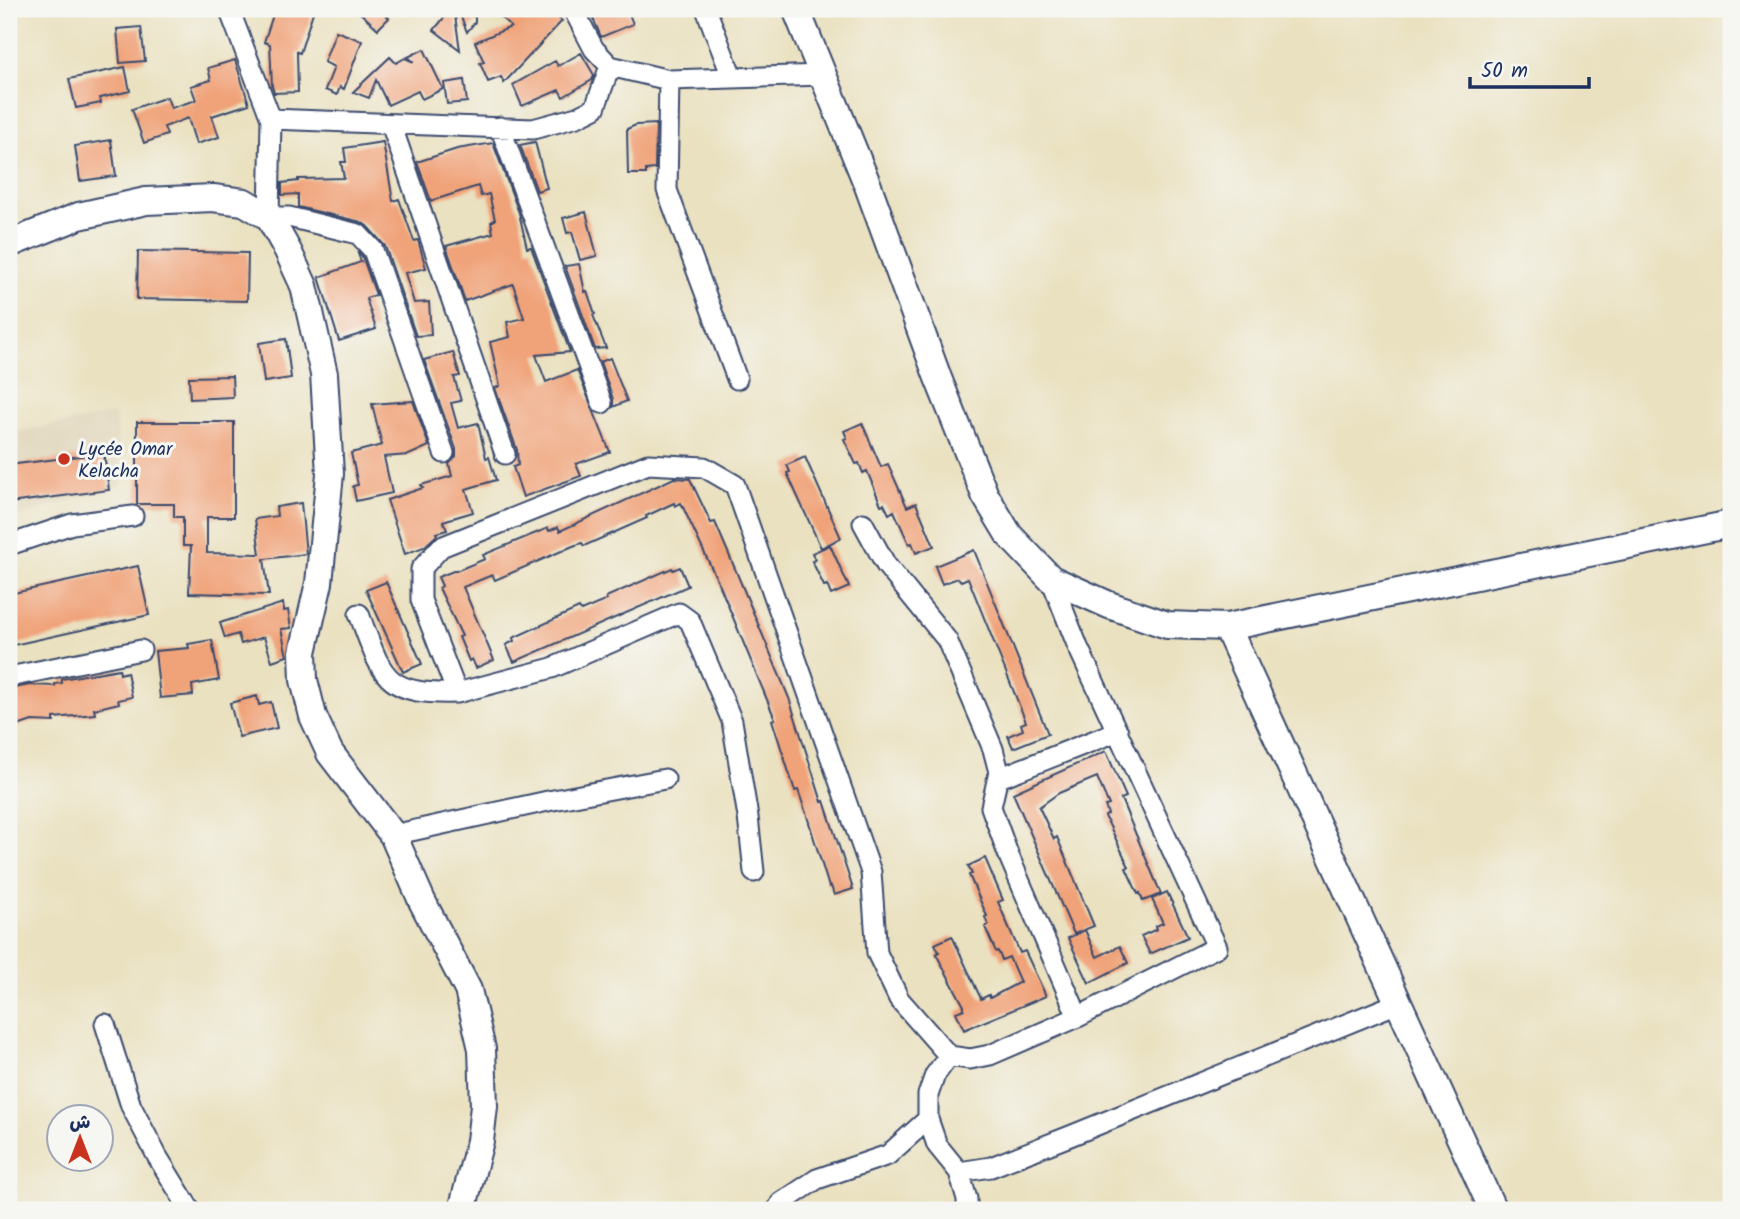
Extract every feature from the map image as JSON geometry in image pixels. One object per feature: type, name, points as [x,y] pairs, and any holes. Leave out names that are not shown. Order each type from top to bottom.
[{"type":"main road","points":[[796,9],[868,186],[938,378],[985,495],[1009,535],[1051,579],[1109,605],[1167,625],[1227,627],[1731,524]]},
{"type":"main road","points":[[9,244],[79,216],[146,201],[213,198],[244,202],[269,217],[288,251],[304,286],[324,374],[330,474],[319,583],[303,652],[304,680],[313,716],[330,753],[393,835],[422,901],[468,990],[482,1049],[484,1106],[480,1141],[462,1210]]},
{"type":"main road","points":[[1227,627],[1493,1210]]},
{"type":"street","points":[[229,9],[271,119],[269,217],[289,217],[358,234],[373,250],[444,453]]},
{"type":"street","points":[[573,9],[594,48],[610,66],[669,80],[823,75]]},
{"type":"street","points":[[706,9],[732,77]]},
{"type":"street","points":[[271,119],[533,129],[577,117],[594,108],[610,66]]},
{"type":"street","points":[[669,80],[667,190],[737,379]]},
{"type":"street","points":[[391,124],[505,454]]},
{"type":"street","points":[[499,128],[602,403]]},
{"type":"street","points":[[457,693],[421,600],[421,569],[441,547],[648,464],[704,467],[735,485],[871,872],[877,953],[898,999],[949,1056],[970,1059],[990,1055],[1079,1017],[1217,947],[1079,647],[1051,579]]},
{"type":"street","points":[[9,545],[72,524],[133,516]]},
{"type":"street","points":[[863,523],[886,565],[947,640],[993,749],[999,778],[991,807],[1079,1017]]},
{"type":"street","points":[[359,614],[380,669],[401,688],[431,694],[457,693],[552,668],[679,612],[690,621],[732,721],[754,872]]},
{"type":"street","points":[[9,677],[141,650]]},
{"type":"street","points":[[999,778],[1118,731]]},
{"type":"street","points":[[393,835],[665,779]]},
{"type":"street","points":[[959,1172],[991,1167],[1398,1003]]},
{"type":"street","points":[[106,1024],[131,1106],[190,1210]]},
{"type":"street","points":[[949,1056],[935,1075],[928,1095],[928,1119],[937,1145],[959,1172],[967,1210]]},
{"type":"street","points":[[776,1210],[781,1203],[817,1179],[888,1155],[928,1119]]},
{"type":"shaded area","name":"Lycée Omar Kelacha","points":[[115,414],[122,485],[9,519],[9,433]]},
{"type":"building","points":[[275,9],[314,9],[300,53],[297,52],[298,92],[274,93],[272,86],[270,44],[264,42]]},
{"type":"building","points":[[356,9],[380,9],[389,18],[378,29]]},
{"type":"building","points":[[451,9],[454,9],[460,50],[434,30]]},
{"type":"building","points":[[458,9],[465,9],[475,17],[475,22],[467,32]]},
{"type":"building","points":[[493,9],[549,9],[562,21],[504,83],[501,77],[488,82],[480,63],[484,62],[475,42],[511,27]]},
{"type":"building","points":[[589,9],[627,9],[633,24],[601,37]]},
{"type":"building","points":[[141,27],[145,61],[120,63],[117,29]]},
{"type":"building","points":[[336,31],[362,41],[344,89],[340,87],[337,95],[325,90],[334,67],[324,62]]},
{"type":"building","points":[[424,49],[443,89],[422,99],[418,91],[388,105],[376,80],[369,98],[353,92],[390,57],[396,63],[405,58],[414,62],[408,57]]},
{"type":"building","points":[[581,53],[594,75],[592,80],[563,97],[559,90],[522,106],[513,85],[555,61],[558,66]]},
{"type":"building","points":[[235,60],[249,104],[212,116],[219,137],[196,144],[188,118],[164,127],[167,135],[144,143],[132,109],[167,97],[171,108],[196,100],[191,86],[211,80],[208,68]]},
{"type":"building","points":[[125,67],[130,91],[100,98],[101,103],[76,108],[69,79]]},
{"type":"building","points":[[464,80],[467,102],[447,104],[444,83]]},
{"type":"building","points":[[656,124],[655,169],[646,170],[646,174],[628,174],[627,129],[636,125]]},
{"type":"building","points":[[111,140],[116,176],[80,181],[75,146]]},
{"type":"building","points":[[383,142],[393,201],[399,199],[414,241],[418,240],[426,268],[405,273],[414,303],[429,302],[431,335],[416,336],[385,246],[367,226],[361,222],[298,207],[298,194],[282,195],[282,183],[298,179],[344,178],[341,162],[346,162],[344,148]]},
{"type":"building","points":[[535,142],[547,188],[537,191],[520,145]]},
{"type":"building","points":[[493,143],[519,213],[527,248],[531,247],[570,352],[536,355],[546,382],[577,370],[610,452],[576,464],[581,476],[523,497],[513,467],[518,465],[517,450],[495,388],[500,386],[490,342],[510,337],[507,322],[524,318],[513,284],[465,301],[446,246],[493,233],[491,222],[495,220],[489,194],[481,196],[478,186],[431,201],[417,162],[457,149]]},
{"type":"building","points":[[586,212],[597,256],[580,260],[572,232],[567,233],[563,218]]},
{"type":"building","points":[[138,251],[248,253],[247,301],[137,299]]},
{"type":"building","points":[[357,251],[362,256],[376,295],[366,298],[376,329],[339,341],[319,277],[361,262]]},
{"type":"building","points":[[579,264],[585,292],[587,291],[606,348],[595,349],[565,266]]},
{"type":"building","points":[[286,339],[291,378],[264,382],[259,343]]},
{"type":"building","points":[[453,352],[460,376],[454,377],[461,401],[451,403],[458,428],[478,423],[486,458],[489,457],[496,480],[466,489],[473,512],[443,521],[447,530],[436,533],[424,547],[405,554],[387,500],[423,488],[421,485],[452,476],[449,464],[456,456],[456,449],[424,360]]},
{"type":"building","points":[[610,358],[627,401],[613,407],[613,399],[600,362]]},
{"type":"building","points":[[232,376],[233,397],[190,399],[189,377]]},
{"type":"building","points":[[413,401],[429,446],[409,455],[384,457],[392,493],[356,501],[353,486],[358,485],[351,453],[382,445],[372,404]]},
{"type":"building","points":[[137,422],[234,422],[234,517],[207,517],[207,553],[260,554],[255,519],[277,516],[276,507],[301,503],[306,554],[264,559],[269,595],[189,593],[191,546],[183,546],[183,517],[174,517],[174,504],[137,504]]},
{"type":"building","points":[[862,423],[881,467],[888,464],[907,507],[916,503],[934,546],[916,553],[894,511],[889,514],[884,504],[881,505],[867,471],[863,473],[859,463],[856,464],[844,439],[847,438],[844,431]]},
{"type":"building","points":[[104,453],[109,490],[9,503],[9,465]]},
{"type":"building","points":[[805,457],[841,538],[821,548],[787,473],[790,472],[787,465]]},
{"type":"building","points":[[674,478],[690,479],[711,523],[715,522],[789,698],[853,889],[834,895],[831,886],[829,887],[807,816],[798,790],[795,791],[772,720],[775,719],[720,586],[681,503],[675,506],[674,503],[584,546],[582,543],[573,546],[495,580],[492,575],[463,587],[494,660],[476,668],[472,659],[469,661],[459,637],[462,636],[439,588],[442,586],[438,577],[485,559],[483,555],[548,528],[549,531],[558,527],[560,531]]},
{"type":"building","points":[[830,545],[849,587],[831,595],[812,561],[815,560],[812,553]]},
{"type":"building","points":[[974,550],[1048,734],[1013,748],[1008,736],[1023,730],[1021,724],[1026,722],[968,578],[961,581],[958,578],[942,584],[935,566]]},
{"type":"building","points":[[138,566],[149,615],[9,646],[9,594]]},
{"type":"building","points":[[680,567],[688,586],[514,662],[506,645],[514,641],[513,638],[579,608],[581,611],[607,600],[606,597],[672,568],[673,570]]},
{"type":"building","points":[[386,582],[422,664],[403,672],[366,590]]},
{"type":"building","points":[[283,603],[284,611],[288,610],[291,628],[281,629],[287,656],[272,661],[264,637],[241,644],[238,634],[225,638],[220,623]]},
{"type":"building","points":[[212,640],[219,680],[192,685],[193,695],[160,698],[155,651],[189,648],[188,644]]},
{"type":"building","points":[[119,669],[120,674],[127,672],[132,697],[94,709],[95,714],[54,718],[54,722],[32,721],[9,729],[9,689],[30,685],[55,686],[62,683],[62,679]]},
{"type":"building","points":[[257,696],[259,705],[271,702],[277,728],[239,737],[230,703]]},
{"type":"building","points":[[1106,751],[1126,797],[1121,799],[1161,894],[1143,901],[1140,893],[1138,894],[1126,868],[1129,867],[1105,816],[1108,814],[1105,806],[1109,805],[1097,777],[1059,793],[1039,807],[1054,839],[1057,837],[1094,926],[1074,934],[1013,793]]},
{"type":"building","points":[[985,858],[1003,900],[998,902],[1020,953],[1025,951],[1046,996],[964,1030],[956,1012],[964,1009],[964,1006],[936,954],[939,952],[935,944],[952,936],[981,999],[989,995],[990,998],[1020,982],[1009,957],[1002,960],[998,951],[996,952],[985,927],[988,925],[987,916],[969,875],[972,874],[968,866]]},
{"type":"building","points":[[1167,892],[1188,937],[1150,954],[1141,936],[1157,929],[1156,926],[1163,923],[1152,899]]},
{"type":"building","points":[[1085,930],[1097,957],[1120,946],[1128,963],[1089,983],[1068,938]]},
{"type":"place","name":"Lycée Omar Kelacha","points":[[64,459]]}]
